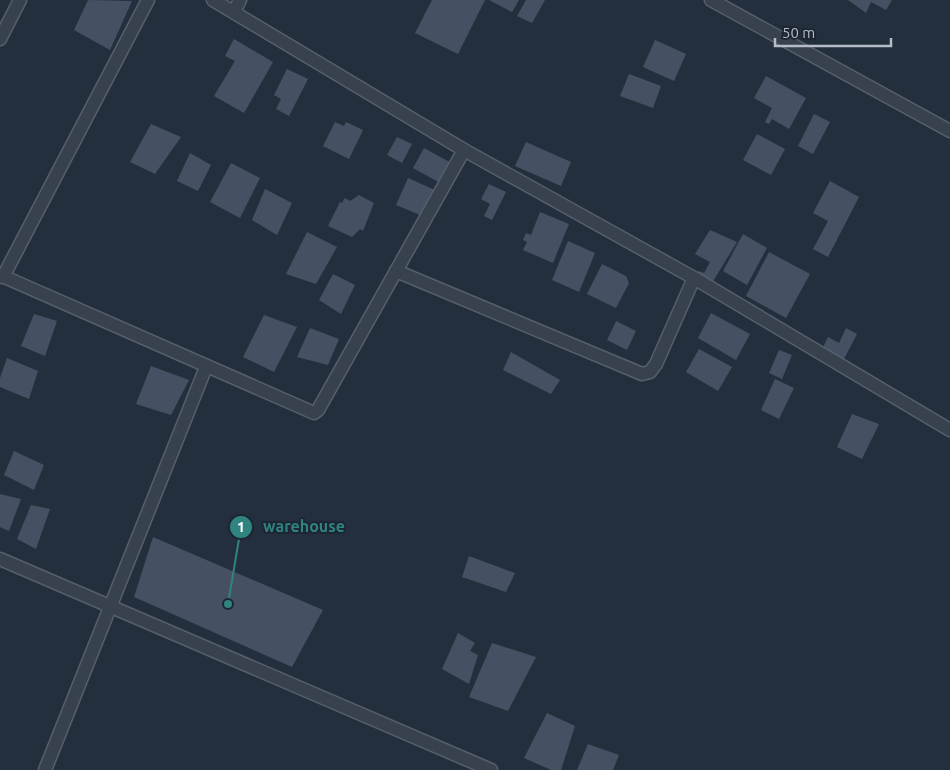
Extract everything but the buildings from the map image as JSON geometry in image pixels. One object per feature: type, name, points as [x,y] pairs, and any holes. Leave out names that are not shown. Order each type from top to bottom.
[{"type":"street","points":[[0,38],[20,0]]},
{"type":"street","points":[[148,0],[2,276],[314,413],[464,150]]},
{"type":"street","points":[[213,0],[464,150],[694,278],[950,430]]},
{"type":"street","points":[[234,12],[240,0]]},
{"type":"street","points":[[711,0],[950,131]]},
{"type":"street","points":[[396,271],[642,374],[650,372],[656,364],[694,278]]},
{"type":"street","points":[[44,770],[112,606],[206,367]]},
{"type":"street","points":[[0,559],[491,770]]},
{"type":"place","name":"warehouse","points":[[228,604]]}]
